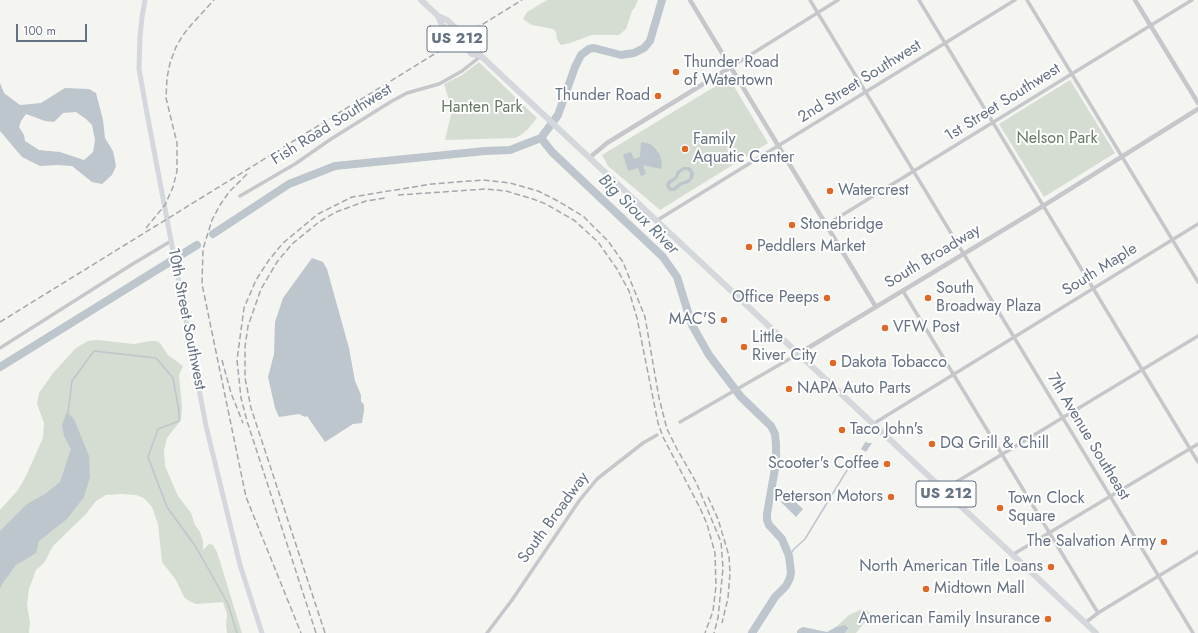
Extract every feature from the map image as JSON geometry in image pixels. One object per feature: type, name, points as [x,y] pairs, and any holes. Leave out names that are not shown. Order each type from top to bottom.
[{"type":"main road","name":"10th Street Southwest","points":[[145,0],[140,37],[139,69],[175,264],[206,426],[240,565],[262,633]]},
{"type":"main road","name":"US 212","points":[[421,0],[438,16],[442,25],[472,54],[481,56],[1096,633]]},
{"type":"street","points":[[690,0],[876,307]]},
{"type":"street","name":"7th Avenue Southeast","points":[[810,0],[1193,633]]},
{"type":"street","points":[[589,158],[607,143],[838,0]]},
{"type":"street","points":[[919,0],[1198,462]]},
{"type":"street","name":"2nd Street Southwest","points":[[656,221],[1015,0]]},
{"type":"street","points":[[1027,0],[1198,282]]},
{"type":"street","points":[[1135,0],[1198,103]]},
{"type":"street","name":"1st Street Southwest","points":[[826,225],[1192,0]]},
{"type":"street","name":"Fish Road Southwest","points":[[240,196],[295,164],[331,139],[392,101],[407,93],[439,84],[462,71],[481,56]]},
{"type":"street","name":"South Broadway","points":[[680,422],[903,291],[1198,109]]},
{"type":"street","name":"South Maple","points":[[872,424],[1198,224]]},
{"type":"street","points":[[0,348],[130,265],[171,241]]},
{"type":"street","points":[[903,291],[1098,613]]},
{"type":"street","points":[[943,490],[1198,336]]},
{"type":"street","name":"South Broadway","points":[[487,633],[579,501],[597,478],[643,443],[657,435]]},
{"type":"street","points":[[1012,555],[1198,444]]},
{"type":"street","points":[[1085,623],[1098,613],[1198,552]]},
{"type":"green space","points":[[547,0],[638,0],[632,11],[626,29],[619,35],[592,35],[561,45],[557,40],[556,32],[553,29],[532,25],[523,19],[527,12]]},
{"type":"green space","name":"Hanten Park","points":[[479,62],[537,118],[528,129],[515,138],[445,140],[451,115],[451,107],[444,84],[462,75]]},
{"type":"green space","name":"Family Aquatic Center","points":[[729,78],[768,143],[660,210],[608,166],[602,155]]},
{"type":"green space","name":"Nelson Park","points":[[1070,80],[1115,153],[1044,197],[999,124]]},
{"type":"green space","points":[[97,340],[134,344],[156,341],[160,343],[168,355],[183,366],[179,375],[182,407],[181,420],[167,438],[164,450],[165,466],[178,496],[191,513],[195,525],[200,532],[203,541],[203,550],[209,544],[213,545],[217,552],[242,633],[227,633],[227,614],[223,602],[196,604],[184,597],[176,580],[162,562],[158,524],[152,507],[144,498],[136,495],[121,494],[106,495],[96,501],[86,514],[53,546],[44,563],[36,570],[29,589],[27,605],[30,622],[29,633],[0,633],[0,510],[18,490],[43,438],[44,423],[37,404],[39,393],[53,373],[76,348],[88,341]]},
{"type":"green space","points":[[864,608],[869,612],[869,617],[856,633],[845,633],[849,629],[848,626],[836,627],[849,615]]},
{"type":"shaded area","points":[[0,83],[4,93],[20,105],[41,103],[65,88],[89,89],[96,93],[103,120],[105,138],[113,151],[116,166],[112,175],[102,184],[92,182],[72,166],[40,166],[22,157],[0,131]],"holes":[[[76,112],[92,125],[95,140],[93,152],[84,160],[60,152],[39,150],[25,141],[24,135],[19,127],[26,114],[45,121],[54,122],[63,113]]]},
{"type":"shaded area","points":[[641,142],[650,144],[654,147],[660,155],[662,163],[661,169],[643,165],[646,174],[641,176],[638,168],[628,171],[623,154],[631,152],[634,159],[640,157]]},
{"type":"shaded area","points":[[683,167],[691,168],[694,173],[693,178],[689,183],[682,185],[675,191],[670,191],[666,184],[669,180],[675,177],[677,171]],"holes":[[[687,170],[690,172],[689,179],[679,183],[673,188],[670,187],[670,184],[677,179],[680,173]]]},
{"type":"shaded area","points":[[312,258],[323,262],[327,269],[349,348],[355,381],[361,395],[361,401],[364,405],[362,423],[353,424],[325,442],[307,416],[305,417],[299,414],[279,417],[275,408],[268,377],[274,354],[275,322],[283,298]]},
{"type":"shaded area","points":[[67,412],[74,419],[89,456],[90,477],[84,497],[67,519],[39,541],[36,553],[16,565],[0,589],[0,531],[27,504],[45,494],[60,482],[71,449],[64,436],[62,425]]},
{"type":"shaded area","points":[[866,441],[867,443],[872,443],[866,452],[861,449]]},
{"type":"shaded area","points":[[788,495],[803,509],[796,517],[781,502]]},
{"type":"shaded area","points":[[845,625],[849,628],[845,633],[797,633],[799,629],[803,627],[827,632],[836,627]]},
{"type":"waterway","name":"Big Sioux River","points":[[541,138],[558,115],[575,67],[581,55],[589,49],[594,48],[621,55],[634,53],[644,48],[650,41],[662,0]]},
{"type":"waterway","name":"Big Sioux River","points":[[541,138],[552,152],[663,257],[677,277],[692,325],[709,355],[741,397],[771,426],[775,434],[776,463],[767,520],[769,525],[782,539],[789,556],[791,572],[786,586],[775,597],[752,633]]},
{"type":"waterway","points":[[213,234],[289,184],[335,166],[485,151],[510,150],[541,138]]},
{"type":"waterway","points":[[0,367],[197,245]]},
{"type":"waterway","points":[[68,413],[72,381],[94,351],[156,358],[173,378],[179,411],[179,421],[158,429],[148,457],[167,507],[196,547],[228,604],[237,633]]},
{"type":"waterway","points":[[789,556],[805,539],[852,462]]},
{"type":"railway","points":[[146,228],[165,205],[173,187],[177,171],[177,143],[166,98],[167,78],[170,63],[176,47],[183,35],[214,0]]},
{"type":"railway","points":[[0,322],[522,0]]},
{"type":"railway","points":[[247,174],[229,192],[212,220],[203,249],[202,284],[246,497],[301,633]]},
{"type":"railway","points":[[316,633],[247,421],[241,398],[237,360],[244,308],[256,280],[269,260],[283,243],[318,214],[352,197],[432,184],[483,180],[510,183],[538,191],[556,200],[583,216],[608,241],[623,262],[645,317],[659,398],[667,429],[696,482],[721,542],[723,568],[718,618],[714,633]]},
{"type":"railway","points":[[398,195],[486,189],[506,191],[533,199],[546,204],[575,221],[598,242],[617,269],[629,291],[637,318],[658,423],[663,437],[700,508],[707,524],[715,553],[716,586],[713,611],[705,633]]},
{"type":"railway","points":[[325,633],[251,408],[245,378],[245,347],[248,326],[261,289],[277,262],[292,244],[319,222],[336,212],[366,201],[385,198]]},
{"type":"railway","points":[[222,360],[231,393],[243,423]]},
{"type":"railway","points":[[708,497],[718,519],[729,556],[730,573],[728,598],[722,623]]},
{"type":"place","name":"Thunder Road of Watertown","points":[[676,72]]},
{"type":"place","name":"Thunder Road","points":[[658,96]]},
{"type":"place","name":"Family Aquatic Center","points":[[685,149]]},
{"type":"place","name":"Watercrest","points":[[830,191]]},
{"type":"place","name":"Stonebridge","points":[[792,225]]},
{"type":"place","name":"Peddlers Market","points":[[749,247]]},
{"type":"place","name":"Office Peeps","points":[[827,298]]},
{"type":"place","name":"South Broadway Plaza","points":[[928,298]]},
{"type":"place","name":"MAC'S","points":[[724,320]]},
{"type":"place","name":"VFW Post","points":[[885,328]]},
{"type":"place","name":"Little River City","points":[[744,347]]},
{"type":"place","name":"Dakota Tobacco","points":[[833,363]]},
{"type":"place","name":"NAPA Auto Parts","points":[[789,389]]},
{"type":"place","name":"Taco John's","points":[[842,430]]},
{"type":"place","name":"DQ Grill & Chill","points":[[932,444]]},
{"type":"place","name":"Scooter's Coffee","points":[[887,464]]},
{"type":"place","name":"Peterson Motors","points":[[891,497]]},
{"type":"place","name":"Town Clock Square","points":[[1000,508]]},
{"type":"place","name":"The Salvation Army","points":[[1164,542]]},
{"type":"place","name":"North American Title Loans","points":[[1051,567]]},
{"type":"place","name":"Midtown Mall","points":[[926,589]]},
{"type":"place","name":"American Family Insurance","points":[[1048,619]]}]
